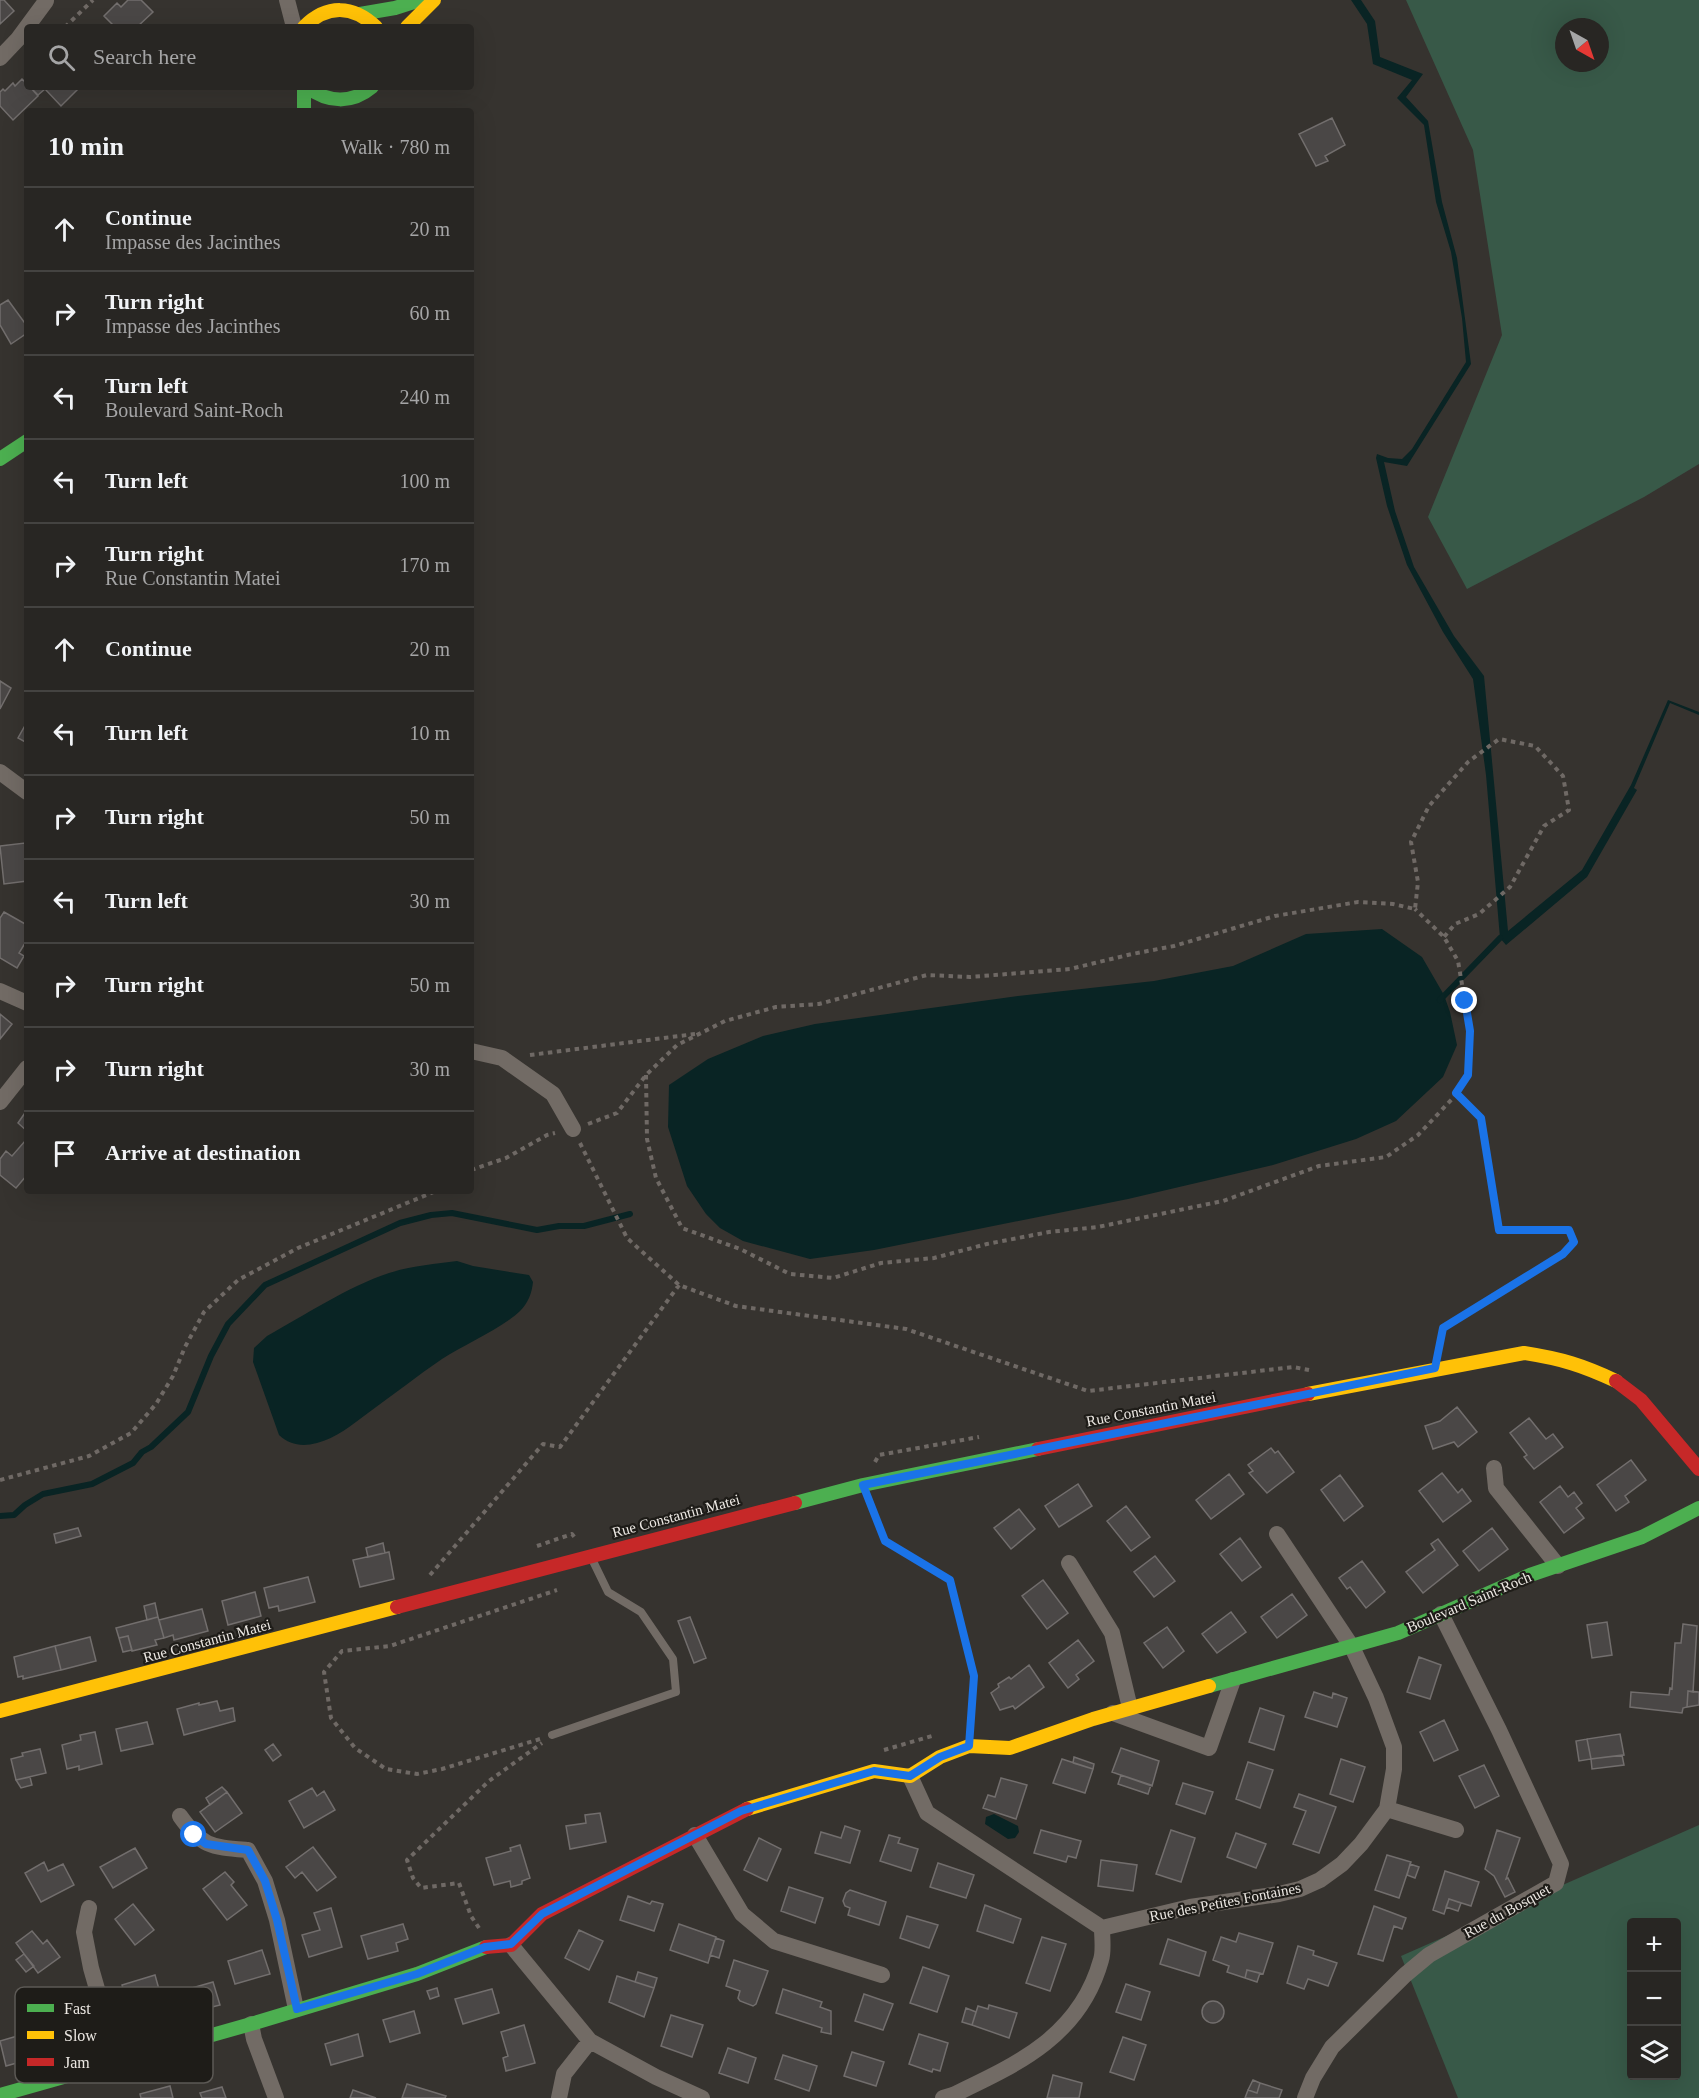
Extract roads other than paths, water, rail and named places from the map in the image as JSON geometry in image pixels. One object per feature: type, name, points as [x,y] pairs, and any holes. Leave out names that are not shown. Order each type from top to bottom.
[{"type":"street","points":[[30,24],[48,0]]},
{"type":"street","points":[[287,0],[293,24]]},
{"type":"street","points":[[360,14],[396,8],[420,0]]},
{"type":"street","points":[[410,24],[434,0]]},
{"type":"street","points":[[307,24],[329,5],[360,14],[372,24]]},
{"type":"street","points":[[0,58],[24,31]]},
{"type":"street","points":[[304,108],[306,90]]},
{"type":"street","points":[[310,90],[341,106],[368,90]]},
{"type":"street","points":[[0,459],[24,443]]},
{"type":"street","points":[[0,772],[24,790]]},
{"type":"street","points":[[0,991],[24,1002]]},
{"type":"street","points":[[474,1052],[502,1058],[552,1094],[573,1129]]},
{"type":"street","points":[[0,1102],[24,1072]]},
{"type":"street","name":"Rue Constantin Matei","points":[[0,1711],[863,1485],[1435,1368],[1524,1353],[1558,1358],[1582,1365],[1622,1384],[1641,1400],[1699,1469]]},
{"type":"street","points":[[1494,1468],[1496,1488],[1558,1566]]},
{"type":"street","name":"Boulevard Saint-Roch","points":[[910,1776],[940,1757],[969,1746],[1010,1748],[1113,1713],[1398,1633],[1530,1575],[1642,1537],[1699,1508]]},
{"type":"street","name":"Rue des Petites Fontaines","points":[[1102,1928],[1190,1907],[1300,1889],[1320,1880],[1342,1864],[1361,1844],[1387,1809],[1394,1769],[1394,1747],[1376,1698],[1352,1647],[1277,1534]]},
{"type":"street","points":[[1070,1563],[1112,1633],[1130,1708]]},
{"type":"street","name":"Rue du Bosquet","points":[[1305,2098],[1313,2078],[1332,2047],[1405,1975],[1429,1955],[1556,1884],[1561,1864],[1499,1730],[1441,1614]]},
{"type":"street","points":[[1113,1713],[1209,1748],[1233,1680]]},
{"type":"street","points":[[213,2035],[417,1974],[485,1947],[511,1944],[542,1914],[741,1811],[874,1771],[910,1776],[927,1813],[1102,1928],[1102,1959],[1090,1989],[1063,2029],[1050,2041],[1020,2061],[943,2098]]},
{"type":"street","points":[[1387,1809],[1456,1830]]},
{"type":"street","points":[[180,1816],[194,1835],[206,1844],[248,1850],[265,1881],[277,1920],[297,2009]]},
{"type":"street","points":[[695,1835],[742,1914],[774,1941],[882,1975]]},
{"type":"street","points":[[89,1908],[84,1932],[96,1987]]},
{"type":"street","points":[[511,1944],[590,2041],[656,2077],[702,2098]]},
{"type":"street","points":[[251,2024],[254,2039],[276,2098]]},
{"type":"street","points":[[559,2098],[564,2074],[590,2041]]},
{"type":"street","points":[[0,2095],[43,2083]]},
{"type":"lane","points":[[552,1735],[676,1692],[673,1659],[641,1612],[608,1592],[591,1556]]},
{"type":"water","points":[[1351,0],[1361,0],[1375,21],[1380,57],[1423,74],[1406,97],[1428,121],[1442,202],[1457,258],[1471,364],[1407,466],[1384,462],[1395,511],[1414,567],[1454,636],[1484,676],[1508,931],[1582,870],[1631,785],[1668,700],[1699,712],[1699,715],[1670,703],[1634,788],[1637,790],[1587,877],[1506,945],[1500,938],[1486,775],[1473,679],[1443,632],[1407,565],[1387,506],[1376,458],[1377,454],[1402,459],[1412,449],[1466,362],[1462,318],[1451,252],[1436,202],[1424,125],[1397,98],[1412,80],[1373,64],[1367,24]]},
{"type":"water","points":[[1382,929],[1422,957],[1444,995],[1457,1045],[1443,1077],[1396,1121],[1356,1139],[1273,1165],[1128,1199],[874,1250],[810,1259],[743,1241],[720,1228],[706,1214],[687,1186],[668,1127],[669,1085],[708,1059],[763,1036],[815,1024],[1018,996],[1154,981],[1233,966],[1306,934]]},
{"type":"water","points":[[457,1261],[473,1266],[529,1275],[533,1282],[531,1294],[520,1311],[512,1318],[442,1359],[337,1434],[324,1441],[306,1445],[292,1443],[279,1435],[253,1362],[254,1348],[267,1336],[373,1279],[406,1269]]},
{"type":"water","points":[[994,1814],[1018,1826],[1019,1832],[1015,1838],[1008,1839],[985,1824],[986,1817]]},
{"type":"waterway","points":[[1440,1000],[1500,938]]},
{"type":"waterway","points":[[0,1516],[14,1515],[43,1494],[92,1484],[133,1463],[142,1452],[151,1447],[188,1412],[211,1356],[228,1324],[265,1285],[400,1223],[431,1215],[452,1213],[537,1230],[559,1226],[584,1226],[630,1214]]}]
